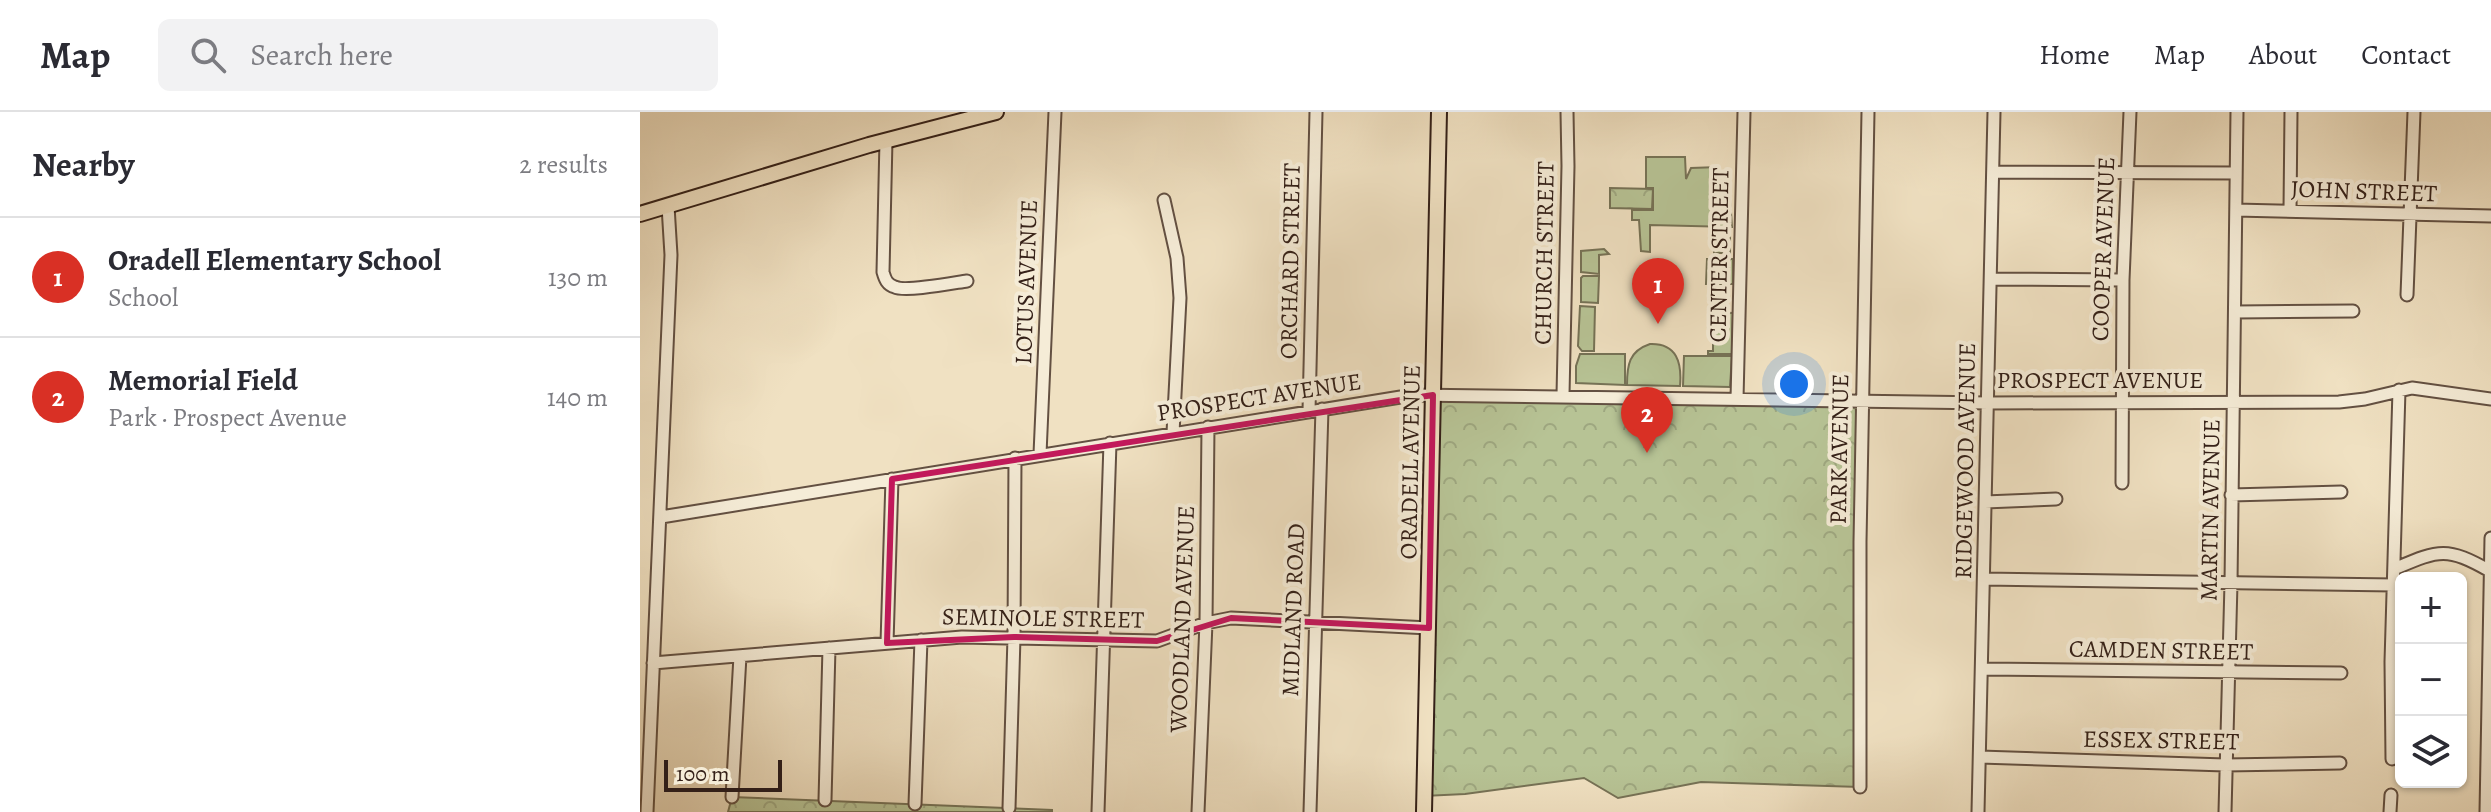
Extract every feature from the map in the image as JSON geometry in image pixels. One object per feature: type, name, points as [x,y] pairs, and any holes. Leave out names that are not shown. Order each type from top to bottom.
[{"type":"main road","points":[[640,214],[886,140],[996,112]]},
{"type":"main road","name":"ORADELL AVENUE","points":[[1424,812],[1439,112]]},
{"type":"street","name":"LOTUS AVENUE","points":[[1040,454],[1055,112]]},
{"type":"street","name":"ORCHARD STREET","points":[[1309,411],[1316,112]]},
{"type":"street","name":"CHURCH STREET","points":[[1563,395],[1567,112]]},
{"type":"street","name":"CENTER STREET","points":[[1737,399],[1744,112]]},
{"type":"street","name":"PARK AVENUE","points":[[1860,787],[1862,401],[1868,112]]},
{"type":"street","name":"RIDGEWOOD AVENUE","points":[[1978,812],[1994,112]]},
{"type":"street","name":"COOPER AVENUE","points":[[2122,483],[2123,280],[2130,112]]},
{"type":"street","name":"MARTIN AVENUE","points":[[2225,812],[2237,112]]},
{"type":"street","points":[[2290,210],[2291,112]]},
{"type":"street","points":[[2407,295],[2414,112]]},
{"type":"street","points":[[886,140],[885,279],[901,289],[967,281]]},
{"type":"street","points":[[1993,172],[2236,173]]},
{"type":"street","points":[[1164,200],[1177,258],[1180,298],[1173,433]]},
{"type":"street","points":[[645,805],[646,693],[653,663],[661,517],[671,255],[668,206]]},
{"type":"street","name":"JOHN STREET","points":[[2236,210],[2491,216]]},
{"type":"street","points":[[1991,279],[2123,280]]},
{"type":"street","points":[[2235,312],[2353,311]]},
{"type":"street","name":"PROSPECT AVENUE","points":[[661,517],[1413,395],[1989,403],[2233,402],[2353,401],[2399,390],[2425,388],[2491,399]]},
{"type":"street","points":[[2392,759],[2390,732],[2399,390]]},
{"type":"street","name":"MIDLAND ROAD","points":[[1310,812],[1322,409]]},
{"type":"street","name":"WOODLAND AVENUE","points":[[1198,812],[1206,623],[1208,427]]},
{"type":"street","points":[[1098,812],[1110,443]]},
{"type":"street","points":[[1009,808],[1015,458]]},
{"type":"street","points":[[887,643],[892,479]]},
{"type":"street","points":[[2231,495],[2341,492]]},
{"type":"street","points":[[1985,502],[2056,499]]},
{"type":"street","points":[[2486,812],[2491,538]]},
{"type":"street","points":[[2394,569],[2419,557],[2440,552],[2462,556],[2490,571]]},
{"type":"street","points":[[1984,579],[2394,585]]},
{"type":"street","name":"SEMINOLE STREET","points":[[653,663],[921,640],[1014,637],[1157,641],[1206,623],[1231,618],[1429,628]]},
{"type":"street","points":[[915,804],[921,640]]},
{"type":"street","points":[[825,800],[829,648]]},
{"type":"street","points":[[732,797],[740,656]]},
{"type":"street","name":"CAMDEN STREET","points":[[1982,669],[2341,673]]},
{"type":"street","name":"ESSEX STREET","points":[[1980,757],[2225,765],[2340,763]]},
{"type":"street","points":[[2390,812],[2391,795]]},
{"type":"highlighted area","points":[[1433,395],[1429,628],[1231,618],[1157,641],[1014,637],[887,643],[892,479]]},
{"type":"green space","points":[[1646,157],[1685,157],[1686,179],[1691,168],[1719,167],[1720,195],[1709,200],[1730,197],[1732,227],[1650,225],[1650,252],[1641,251],[1639,220],[1632,220],[1632,210],[1653,210],[1653,188],[1646,188]]},
{"type":"green space","points":[[1610,188],[1653,189],[1652,209],[1610,208]]},
{"type":"green space","points":[[1714,228],[1730,228],[1730,253],[1714,253]]},
{"type":"green space","points":[[1604,249],[1609,254],[1599,255],[1599,274],[1581,272],[1581,251]]},
{"type":"green space","points":[[1707,259],[1733,259],[1733,284],[1706,284]]},
{"type":"green space","points":[[1583,276],[1599,276],[1598,303],[1581,302]]},
{"type":"green space","points":[[1580,306],[1595,307],[1594,351],[1582,351],[1578,346]]},
{"type":"green space","points":[[1713,312],[1733,313],[1732,354],[1708,354],[1708,351],[1713,351]]},
{"type":"green space","points":[[1650,344],[1666,347],[1676,356],[1680,386],[1627,385],[1633,355]]},
{"type":"green space","points":[[1580,354],[1625,354],[1625,385],[1576,383]]},
{"type":"green space","points":[[1684,356],[1732,356],[1730,387],[1683,386]]},
{"type":"green space","points":[[1433,395],[1862,401],[1860,787],[1701,782],[1618,798],[1584,778],[1465,794],[1424,796]]},
{"type":"green space","points":[[732,797],[1052,810],[1052,812],[728,812]]},
{"type":"place","name":"Oradell Elementary School","points":[[1658,324]]},
{"type":"place","name":"Memorial Field","points":[[1647,453]]}]
